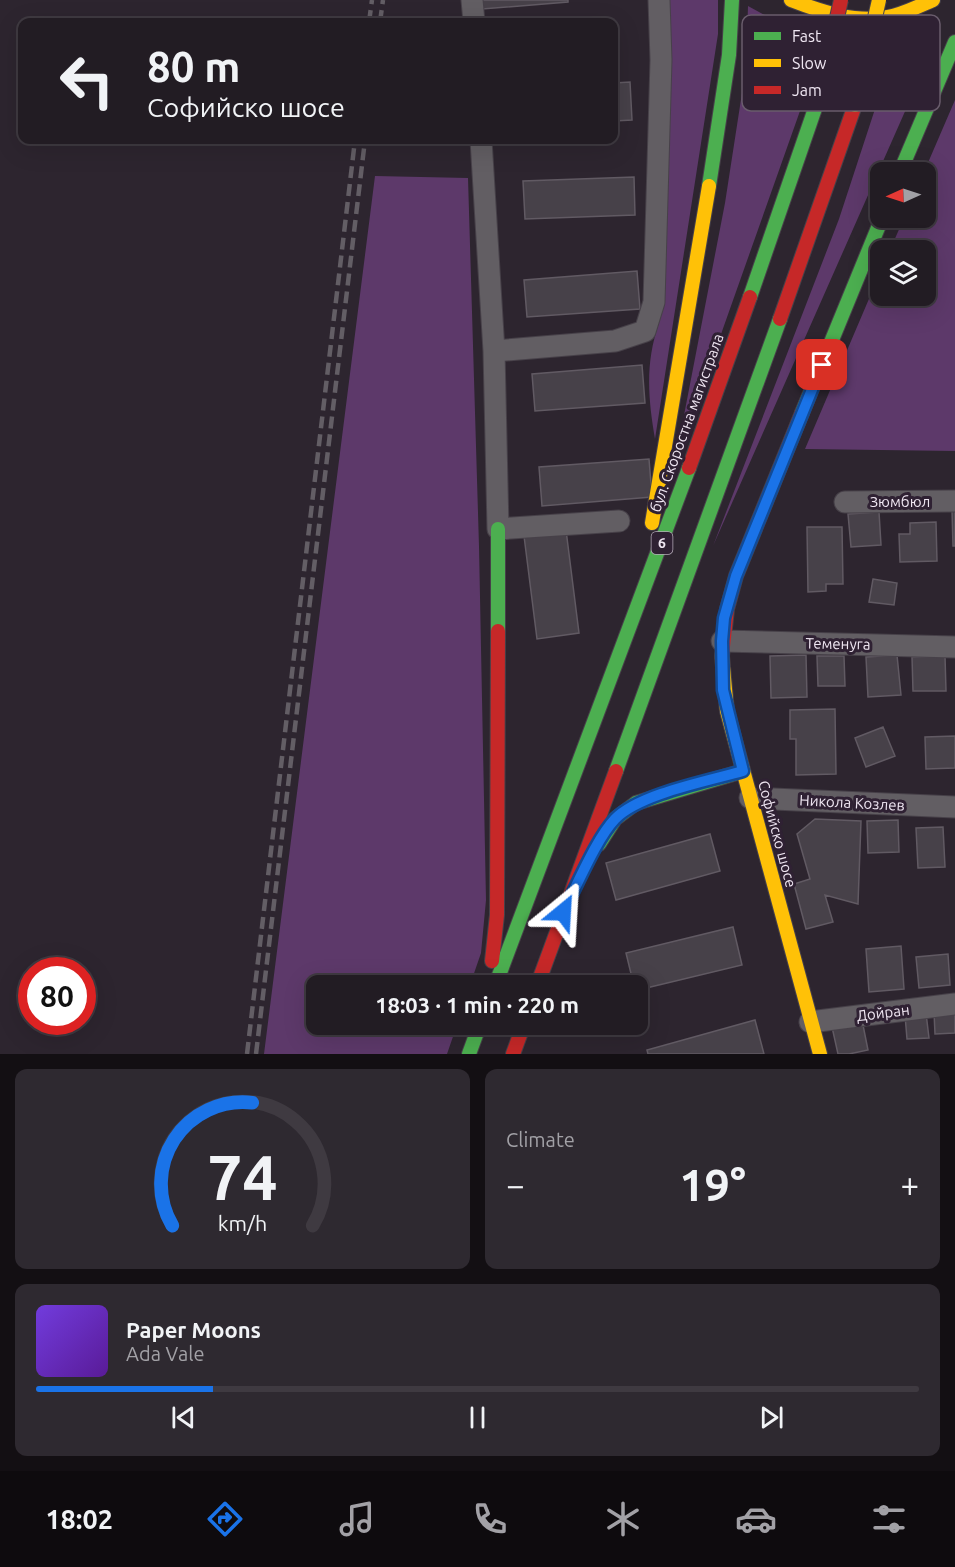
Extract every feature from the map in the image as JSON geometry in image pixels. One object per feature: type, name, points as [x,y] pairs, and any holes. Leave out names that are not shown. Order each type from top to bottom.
[{"type":"main road","points":[[636,616],[712,172],[729,55],[732,0]]},
{"type":"main road","points":[[791,0],[830,15]]},
{"type":"main road","name":"бул. Скоростна магистрала","points":[[838,15],[841,0]]},
{"type":"main road","name":"6","points":[[876,15],[879,0]]},
{"type":"main road","points":[[895,15],[933,0]]},
{"type":"main road","points":[[940,77],[955,42]]},
{"type":"main road","name":"бул. Скоростна магистрала","points":[[499,975],[636,616],[814,111]]},
{"type":"main road","name":"6","points":[[541,975],[764,366],[853,111]]},
{"type":"main road","points":[[904,162],[925,111]]},
{"type":"main road","name":"Софийско шосе","points":[[820,1054],[723,690],[722,641],[724,618],[736,576],[878,228]]},
{"type":"main road","points":[[489,975],[497,915],[498,529]]},
{"type":"main road","points":[[563,912],[606,831],[625,810],[650,797],[743,771]]},
{"type":"main road","points":[[469,1054],[476,1035]]},
{"type":"main road","points":[[513,1054],[520,1035]]},
{"type":"street","points":[[472,0],[474,18]]},
{"type":"street","points":[[494,351],[615,341],[645,331],[654,302],[661,60],[659,0]]},
{"type":"street","points":[[481,144],[494,351],[498,529],[620,521]]},
{"type":"street","name":"Зюмбюл","points":[[845,502],[955,501]]},
{"type":"street","name":"Теменуга","points":[[722,641],[955,646]]},
{"type":"street","name":"Никола Козлев","points":[[750,798],[955,807]]},
{"type":"street","name":"Дойран","points":[[810,1022],[955,1005]]},
{"type":"shaded area","points":[[669,0],[718,0],[718,34],[655,439],[649,381],[651,352],[659,323]]},
{"type":"shaded area","points":[[748,6],[765,15],[748,15]]},
{"type":"shaded area","points":[[742,93],[742,111],[800,111],[674,467],[725,203]]},
{"type":"shaded area","points":[[955,100],[955,451],[805,449],[870,296],[870,306],[936,306],[936,240],[894,240],[900,228],[936,228],[936,162],[928,162]]},
{"type":"shaded area","points":[[874,111],[905,111],[883,162],[870,162],[870,191],[713,546],[839,219]]},
{"type":"shaded area","points":[[375,176],[468,178],[479,546],[486,900],[481,953],[473,975],[306,975],[306,1035],[454,1035],[447,1054],[264,1054]]},
{"type":"building","points":[[481,0],[568,0],[568,2],[482,9]]},
{"type":"building","points":[[630,82],[632,120],[618,121],[618,83]]},
{"type":"building","points":[[634,177],[635,215],[525,219],[523,181]]},
{"type":"building","points":[[637,271],[640,309],[527,317],[524,280]]},
{"type":"building","points":[[642,365],[645,403],[535,411],[532,374]]},
{"type":"building","points":[[649,459],[652,497],[542,506],[539,467]]},
{"type":"building","points":[[952,510],[955,510],[955,546],[953,546]]},
{"type":"building","points":[[879,512],[881,545],[851,547],[848,514]]},
{"type":"building","points":[[936,522],[937,561],[900,562],[899,534],[910,534],[910,523]]},
{"type":"building","points":[[807,527],[842,527],[843,584],[826,584],[826,591],[808,592]]},
{"type":"building","points":[[566,530],[579,633],[537,639],[524,536]]},
{"type":"building","points":[[873,579],[897,583],[894,605],[869,602]]},
{"type":"building","points":[[806,655],[807,697],[771,698],[770,656]]},
{"type":"building","points":[[897,655],[901,695],[868,697],[866,657]]},
{"type":"building","points":[[817,656],[844,656],[845,686],[818,686]]},
{"type":"building","points":[[945,656],[946,691],[913,691],[912,657]]},
{"type":"building","points":[[835,709],[836,774],[796,775],[796,739],[790,739],[790,710]]},
{"type":"building","points":[[883,727],[895,756],[866,767],[855,738]]},
{"type":"building","points":[[955,736],[955,768],[926,769],[925,737]]},
{"type":"building","points":[[815,819],[861,821],[858,904],[825,895],[833,922],[806,929],[794,884],[810,879],[797,834]]},
{"type":"building","points":[[898,820],[899,852],[868,853],[867,821]]},
{"type":"building","points":[[943,827],[945,867],[918,868],[916,828]]},
{"type":"building","points":[[710,834],[720,871],[616,900],[606,863]]},
{"type":"building","points":[[733,927],[742,965],[648,988],[648,975],[631,975],[626,953]]},
{"type":"building","points":[[901,946],[904,989],[869,992],[866,949]]},
{"type":"building","points":[[948,954],[950,985],[919,988],[916,957]]},
{"type":"building","points":[[955,1010],[955,1033],[935,1034],[934,1012]]},
{"type":"building","points":[[926,1013],[929,1038],[907,1039],[905,1015]]},
{"type":"building","points":[[755,1020],[764,1054],[648,1054],[647,1050]]},
{"type":"building","points":[[862,1020],[868,1050],[838,1054],[832,1027]]},
{"type":"railway","points":[[370,18],[372,0]]},
{"type":"railway","points":[[381,18],[383,0]]},
{"type":"railway","points":[[247,1054],[355,144]]},
{"type":"railway","points":[[256,1054],[365,144]]},
{"type":"traffic: fast","points":[[709,186],[729,55],[732,0]]},
{"type":"traffic: fast","points":[[940,77],[955,42]]},
{"type":"traffic: fast","points":[[750,297],[814,111]]},
{"type":"traffic: fast","points":[[904,162],[926,111]]},
{"type":"traffic: fast","points":[[802,413],[878,228]]},
{"type":"traffic: fast","points":[[616,771],[780,319]]},
{"type":"traffic: fast","points":[[499,975],[689,468]]},
{"type":"traffic: fast","points":[[498,529],[498,631]]},
{"type":"traffic: fast","points":[[599,844],[615,819],[636,803],[743,771]]},
{"type":"traffic: fast","points":[[469,1054],[476,1035]]},
{"type":"traffic: slow","points":[[791,0],[841,15]]},
{"type":"traffic: slow","points":[[876,15],[879,0]]},
{"type":"traffic: slow","points":[[897,15],[933,0]]},
{"type":"traffic: slow","points":[[652,523],[709,186]]},
{"type":"traffic: slow","points":[[722,656],[727,711],[820,1054]]},
{"type":"traffic: jam","points":[[838,15],[841,0]]},
{"type":"traffic: jam","points":[[780,319],[853,111]]},
{"type":"traffic: jam","points":[[689,468],[750,297]]},
{"type":"traffic: jam","points":[[722,656],[727,609],[736,576],[802,413]]},
{"type":"traffic: jam","points":[[492,961],[497,915],[498,631]]},
{"type":"traffic: jam","points":[[541,975],[616,771]]},
{"type":"traffic: jam","points":[[513,1054],[520,1035]]},
{"type":"route","points":[[563,912],[606,831],[625,810],[650,797],[743,771],[723,690],[724,618],[736,576],[822,365]]}]
